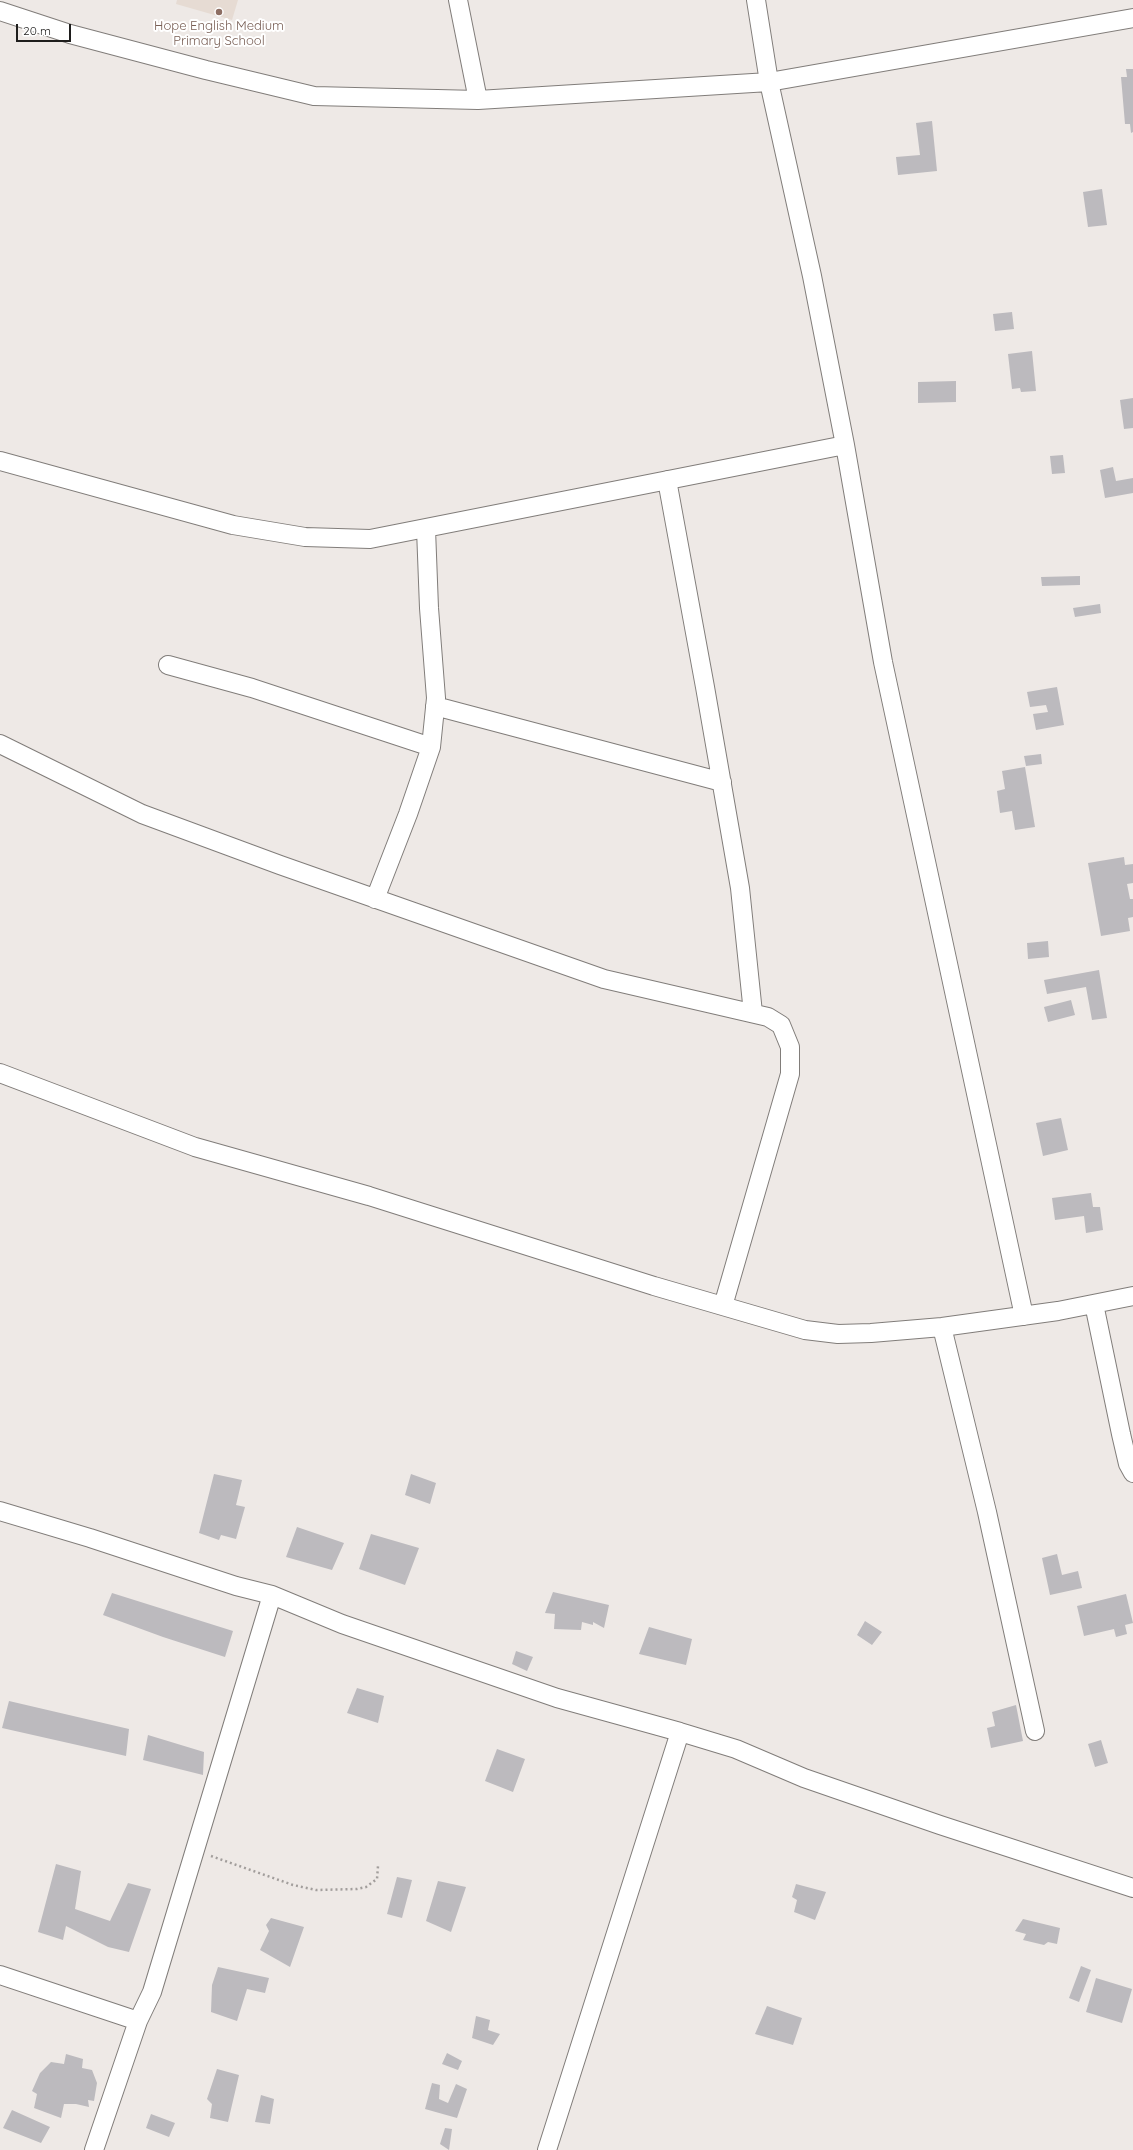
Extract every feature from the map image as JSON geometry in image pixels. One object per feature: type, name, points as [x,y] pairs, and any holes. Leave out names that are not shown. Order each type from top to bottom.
[{"type":"street","points":[[458,0],[478,100]]},
{"type":"street","points":[[756,0],[769,82],[812,276],[845,445],[884,670],[1024,1316]]},
{"type":"street","points":[[0,11],[70,34],[206,70],[314,96],[478,100],[769,82],[1133,18]]},
{"type":"street","points":[[0,461],[233,525],[305,537],[370,539],[845,445]]},
{"type":"street","points":[[667,480],[740,888],[753,1013]]},
{"type":"street","points":[[375,899],[408,814],[431,747],[435,706],[426,529]]},
{"type":"street","points":[[168,665],[252,688],[431,747]]},
{"type":"street","points":[[435,706],[722,782]]},
{"type":"street","points":[[0,744],[142,814],[375,899],[604,979],[753,1013],[768,1017],[781,1025],[790,1047],[790,1074],[723,1306]]},
{"type":"street","points":[[0,1074],[195,1147],[369,1196],[805,1330],[838,1334],[871,1334],[942,1327],[1024,1316],[1133,1296]]},
{"type":"street","points":[[1094,1304],[1121,1434],[1128,1464],[1133,1473]]},
{"type":"street","points":[[942,1327],[987,1512],[1035,1731]]},
{"type":"street","points":[[0,1511],[90,1538],[236,1586],[272,1595],[342,1624],[557,1698],[736,1749],[804,1778],[940,1825],[1133,1888]]},
{"type":"street","points":[[94,2150],[138,2021],[152,1992],[272,1595]]},
{"type":"street","points":[[547,2150],[680,1732]]},
{"type":"street","points":[[0,1976],[138,2021]]},
{"type":"path","points":[[196,1849],[226,1863],[302,1888],[316,1890],[357,1889],[366,1886],[377,1879],[378,1866]]},
{"type":"shaded area","name":"Hope English Medium Primary School","points":[[177,0],[238,0],[232,20],[176,4]]},
{"type":"building","points":[[1126,69],[1133,69],[1133,132],[1131,133],[1130,124],[1125,124],[1121,77],[1127,77]]},
{"type":"building","points":[[932,121],[937,171],[898,175],[896,157],[920,155],[916,123]]},
{"type":"building","points":[[1102,189],[1107,225],[1088,227],[1083,192]]},
{"type":"building","points":[[1012,312],[1014,329],[995,331],[993,314]]},
{"type":"building","points":[[1032,351],[1036,391],[1021,392],[1020,388],[1012,389],[1008,354]]},
{"type":"building","points":[[956,381],[956,402],[918,403],[918,382]]},
{"type":"building","points":[[1133,398],[1133,428],[1124,429],[1120,400]]},
{"type":"building","points":[[1063,455],[1065,473],[1052,474],[1050,456]]},
{"type":"building","points":[[1113,467],[1116,481],[1133,478],[1133,493],[1105,498],[1100,470]]},
{"type":"building","points":[[1080,576],[1080,585],[1042,586],[1041,577]]},
{"type":"building","points":[[1100,604],[1101,613],[1075,617],[1073,608]]},
{"type":"building","points":[[1057,687],[1064,725],[1036,730],[1033,714],[1048,712],[1046,705],[1030,707],[1027,692]]},
{"type":"building","points":[[1041,754],[1042,764],[1026,766],[1024,756]]},
{"type":"building","points":[[1025,767],[1035,827],[1015,830],[1012,811],[1000,813],[997,791],[1005,789],[1002,771]]},
{"type":"building","points":[[1124,857],[1125,865],[1133,864],[1133,883],[1127,884],[1130,899],[1133,899],[1133,917],[1128,918],[1130,931],[1101,936],[1088,863]]},
{"type":"building","points":[[1048,941],[1049,957],[1028,959],[1027,943]]},
{"type":"building","points":[[1099,970],[1107,1018],[1092,1020],[1086,987],[1047,994],[1044,980]]},
{"type":"building","points":[[1071,1000],[1075,1015],[1048,1022],[1044,1007]]},
{"type":"building","points":[[1061,1118],[1068,1150],[1043,1156],[1036,1123]]},
{"type":"building","points":[[1091,1193],[1093,1207],[1100,1207],[1103,1230],[1086,1233],[1084,1216],[1055,1220],[1052,1198]]},
{"type":"building","points":[[214,1474],[242,1480],[236,1505],[245,1507],[236,1539],[221,1535],[219,1540],[199,1533]]},
{"type":"building","points":[[411,1474],[436,1483],[430,1504],[405,1495]]},
{"type":"building","points":[[297,1527],[344,1543],[332,1570],[286,1557]]},
{"type":"building","points":[[371,1534],[419,1548],[405,1585],[359,1569]]},
{"type":"building","points":[[1057,1554],[1062,1575],[1078,1571],[1082,1588],[1050,1595],[1042,1558]]},
{"type":"building","points":[[553,1592],[609,1605],[604,1628],[593,1622],[593,1625],[582,1622],[581,1630],[554,1629],[555,1614],[545,1613]]},
{"type":"building","points":[[112,1593],[233,1631],[225,1657],[163,1637],[103,1615]]},
{"type":"building","points":[[1126,1594],[1133,1623],[1125,1625],[1127,1634],[1116,1637],[1114,1629],[1084,1636],[1077,1606]]},
{"type":"building","points":[[865,1621],[882,1632],[872,1645],[857,1635]]},
{"type":"building","points":[[649,1627],[692,1639],[686,1665],[639,1654]]},
{"type":"building","points":[[516,1651],[533,1657],[527,1671],[512,1664]]},
{"type":"building","points":[[357,1688],[384,1696],[378,1723],[347,1713]]},
{"type":"building","points":[[9,1701],[129,1729],[126,1756],[2,1728]]},
{"type":"building","points":[[1016,1705],[1023,1741],[991,1748],[987,1728],[995,1726],[992,1712]]},
{"type":"building","points":[[148,1735],[204,1752],[203,1775],[143,1760]]},
{"type":"building","points":[[1101,1740],[1108,1763],[1095,1767],[1088,1744]]},
{"type":"building","points":[[497,1749],[525,1759],[513,1792],[485,1781]]},
{"type":"building","points":[[56,1864],[81,1871],[75,1909],[110,1921],[128,1883],[151,1889],[129,1952],[108,1947],[66,1926],[63,1940],[38,1932]]},
{"type":"building","points":[[397,1877],[412,1880],[402,1918],[387,1914]]},
{"type":"building","points":[[438,1881],[466,1887],[451,1932],[426,1921]]},
{"type":"building","points":[[796,1884],[826,1892],[815,1920],[794,1912],[797,1900],[792,1897]]},
{"type":"building","points":[[271,1918],[304,1927],[290,1967],[260,1950],[269,1931],[266,1925]]},
{"type":"building","points":[[1023,1919],[1060,1928],[1057,1944],[1048,1942],[1044,1945],[1023,1940],[1026,1934],[1015,1931]]},
{"type":"building","points":[[1081,1966],[1091,1970],[1079,2002],[1069,1998]]},
{"type":"building","points":[[218,1967],[269,1978],[265,1993],[247,1989],[237,2021],[211,2012],[212,1985]]},
{"type":"building","points":[[1096,1978],[1132,1989],[1122,2023],[1086,2012]]},
{"type":"building","points":[[767,2006],[802,2018],[793,2045],[755,2034]]},
{"type":"building","points":[[476,2016],[490,2020],[488,2030],[500,2034],[493,2045],[472,2038]]},
{"type":"building","points":[[447,2053],[462,2061],[458,2070],[442,2064]]},
{"type":"building","points":[[66,2054],[83,2059],[82,2068],[92,2070],[97,2083],[94,2101],[88,2100],[89,2107],[76,2104],[64,2104],[61,2118],[34,2108],[37,2094],[32,2091],[40,2073],[51,2062],[64,2064]]},
{"type":"building","points":[[217,2069],[239,2075],[228,2122],[210,2118],[212,2104],[207,2099]]},
{"type":"building","points":[[432,2083],[440,2085],[439,2099],[448,2103],[456,2084],[467,2089],[457,2118],[425,2109]]},
{"type":"building","points":[[261,2095],[274,2099],[270,2124],[255,2122]]},
{"type":"building","points":[[12,2110],[50,2127],[41,2143],[3,2128]]},
{"type":"building","points":[[151,2114],[175,2123],[169,2137],[146,2128]]},
{"type":"building","points":[[445,2128],[452,2129],[449,2150],[440,2144]]},
{"type":"place","name":"Hope English Medium Primary School","points":[[219,12]]}]
